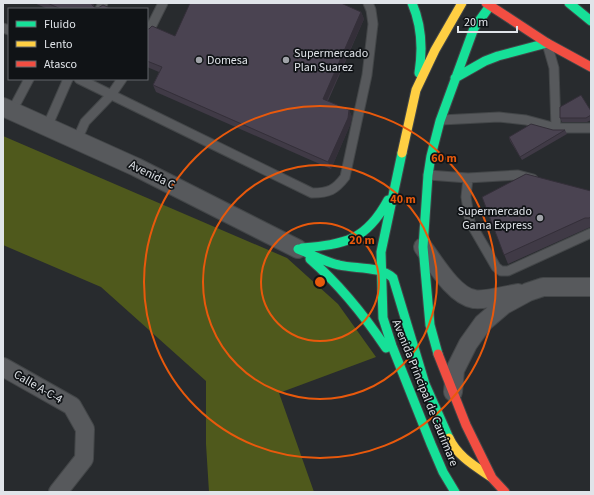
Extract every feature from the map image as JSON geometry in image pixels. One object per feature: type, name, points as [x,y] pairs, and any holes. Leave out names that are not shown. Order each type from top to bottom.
[{"type":"main road","points":[[412,3],[418,16],[422,54],[416,90]]},
{"type":"main road","name":"Avenida Principal de Caurimare","points":[[455,492],[443,472],[431,444],[392,346],[383,318],[381,252],[416,90],[435,50],[462,3]]},
{"type":"main road","points":[[569,3],[591,21]]},
{"type":"main road","points":[[492,478],[466,425],[440,360],[430,325],[423,247],[428,175],[431,156],[440,120],[474,28],[490,4],[547,43],[591,67]]},
{"type":"main road","points":[[455,78],[485,61],[498,56],[547,43]]},
{"type":"main road","points":[[298,249],[334,245],[355,238],[376,220],[384,209],[396,185]]},
{"type":"main road","points":[[298,249],[338,265],[381,271],[388,273],[393,278],[425,384],[452,445],[461,456],[492,478],[505,492]]},
{"type":"main road","points":[[298,249],[318,266],[351,300],[383,343],[407,382]]},
{"type":"street","name":"Avenida C","points":[[8,108],[136,167],[298,249]]},
{"type":"street","points":[[423,247],[440,272],[461,294],[474,299],[528,292]]},
{"type":"street","points":[[453,392],[455,370],[468,344],[484,323],[504,305],[528,292],[543,287],[591,287]]},
{"type":"street","name":"Calle A-C-4","points":[[3,367],[72,406],[85,429],[84,459],[58,492]]},
{"type":"lane","points":[[149,31],[163,3]]},
{"type":"lane","points":[[81,80],[312,193],[324,193],[337,187],[344,177],[348,163],[367,75],[373,24],[371,10],[368,3]]},
{"type":"lane","points":[[547,43],[554,68],[556,128]]},
{"type":"lane","points":[[8,108],[29,80]]},
{"type":"lane","points":[[47,127],[68,80]]},
{"type":"lane","points":[[77,140],[85,122],[111,96],[121,80]]},
{"type":"lane","points":[[440,120],[499,117],[526,120],[556,128],[591,128]]},
{"type":"lane","points":[[428,175],[468,178],[518,175],[540,180]]},
{"type":"lane","points":[[468,178],[466,197],[470,222],[496,267],[501,271],[508,271],[591,233]]},
{"type":"green space","points":[[3,136],[287,258],[338,304],[376,357],[279,393],[314,492],[209,492],[206,444],[206,381],[101,287],[3,245]]},
{"type":"building","points":[[47,3],[92,3],[94,7],[98,8],[59,8]]},
{"type":"building","points":[[190,3],[341,3],[361,12],[323,99],[349,110],[348,118],[328,162],[153,85],[162,67],[148,61],[148,29],[152,26],[175,36]]},
{"type":"building","points":[[103,5],[110,8],[98,8]]},
{"type":"building","points":[[581,95],[591,111],[591,115],[586,118],[560,118],[560,107]]},
{"type":"building","points":[[531,124],[553,130],[565,130],[520,157],[509,137]]},
{"type":"building","name":"Supermercado Gama Express","points":[[526,174],[591,191],[591,217],[585,218],[504,255],[482,197]]},
{"type":"traffic: fast","points":[[412,3],[418,20],[421,37],[419,73]]},
{"type":"traffic: fast","points":[[438,354],[430,325],[423,247],[428,175],[440,121],[474,28],[492,3]]},
{"type":"traffic: fast","points":[[569,3],[591,21]]},
{"type":"traffic: fast","points":[[455,78],[485,61],[498,56],[547,43]]},
{"type":"traffic: fast","points":[[402,153],[381,252],[383,318],[392,346],[431,444],[443,472],[455,492]]},
{"type":"traffic: fast","points":[[302,248],[330,245],[353,238],[371,224],[380,214],[388,200]]},
{"type":"traffic: fast","points":[[298,249],[334,264],[382,271],[393,278],[425,384],[449,438]]},
{"type":"traffic: fast","points":[[310,259],[351,301],[386,348]]},
{"type":"traffic: slow","points":[[402,153],[416,90],[435,50],[462,3]]},
{"type":"traffic: slow","points":[[449,438],[462,456],[491,477]]},
{"type":"traffic: jam","points":[[486,3],[547,43],[591,67]]},
{"type":"traffic: jam","points":[[438,354],[466,425],[492,478],[505,492]]},
{"type":"place","name":"Domesa","points":[[199,60]]},
{"type":"place","name":"Supermercado Plan Suarez","points":[[286,60]]},
{"type":"place","name":"Supermercado Gama Express","points":[[540,218]]}]
